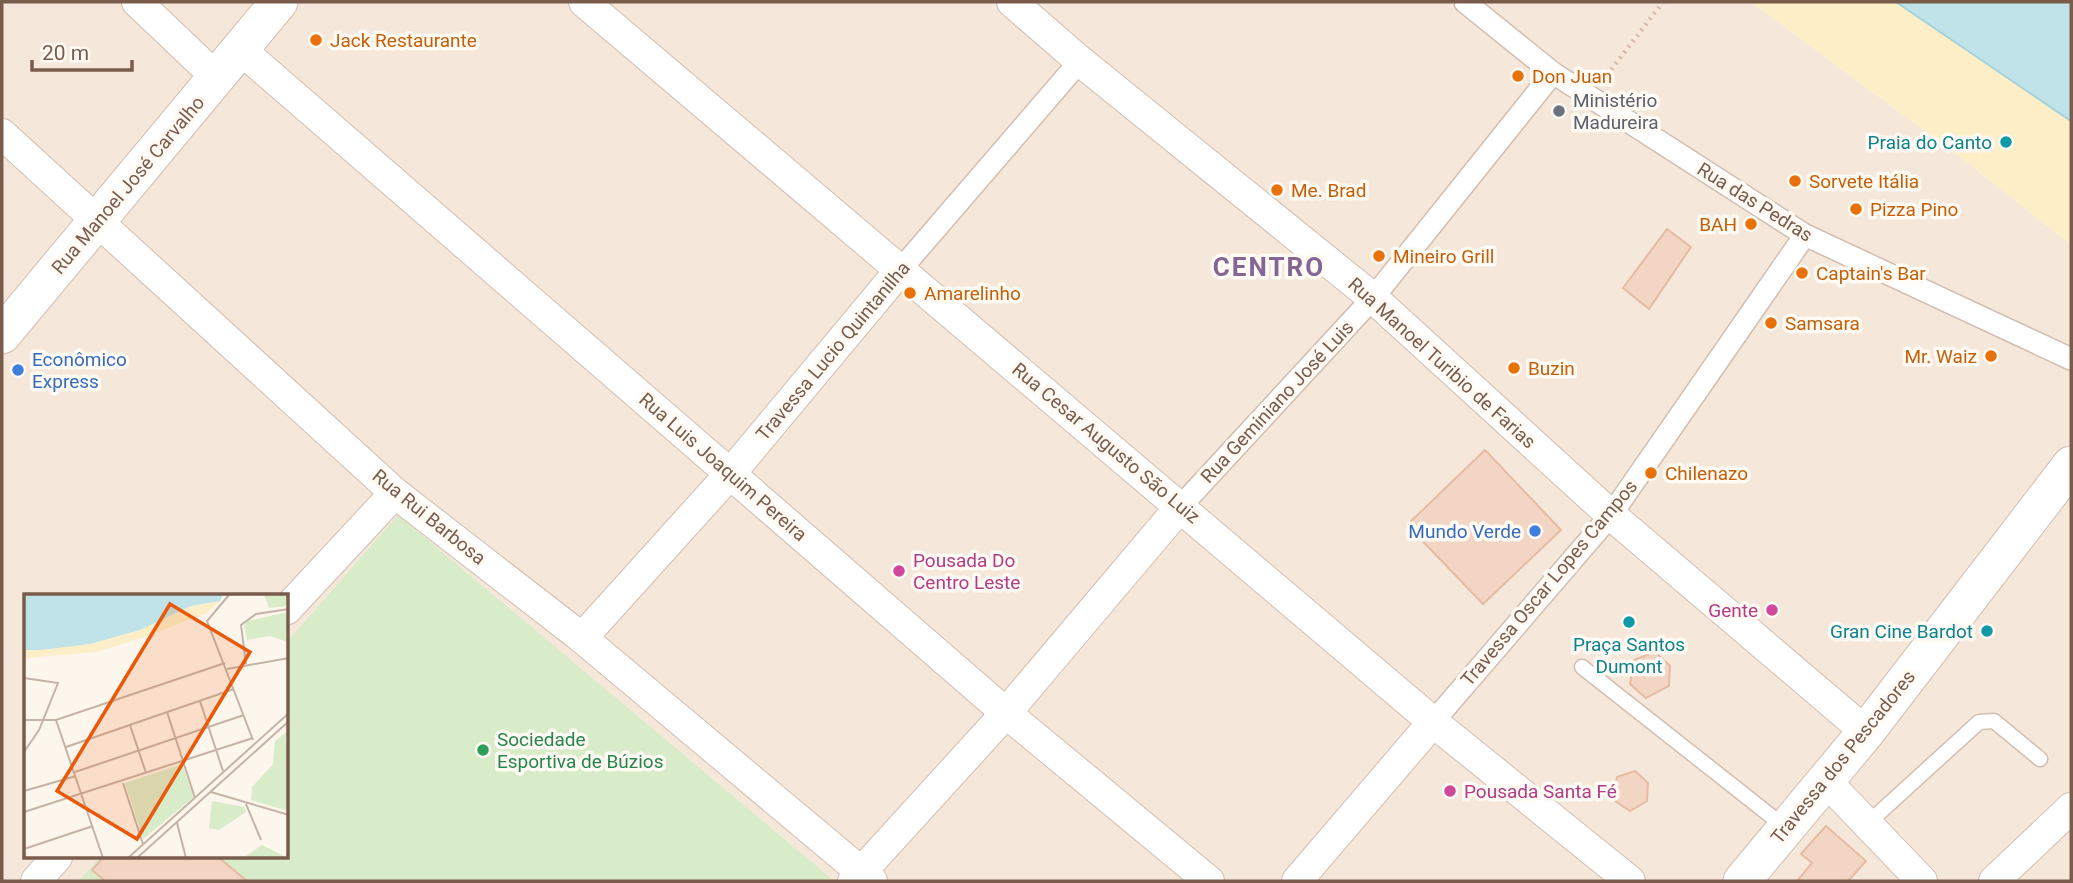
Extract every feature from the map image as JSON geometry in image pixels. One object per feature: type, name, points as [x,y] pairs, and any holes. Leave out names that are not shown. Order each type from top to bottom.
[{"type":"street","points":[[136,2],[217,78]]},
{"type":"street","name":"Rua Manoel José Carvalho","points":[[2,335],[279,2]]},
{"type":"street","name":"Rua Cesar Augusto São Luiz","points":[[584,2],[1433,722],[1630,881]]},
{"type":"street","name":"Rua Manoel Turibio de Farias","points":[[1012,2],[1080,61],[1373,298],[1611,515],[1866,732]]},
{"type":"street","name":"Rua das Pedras","points":[[1465,2],[1553,74],[1805,235],[2071,359]]},
{"type":"street","name":"Rua Luis Joaquim Pereira","points":[[240,49],[1006,713],[1209,881]]},
{"type":"street","name":"Travessa Lucio Quintanilha","points":[[582,638],[730,474],[1080,61]]},
{"type":"street","name":"Rua Geminiano José Luis","points":[[862,878],[1180,507],[1373,298],[1553,74]]},
{"type":"street","name":"Rua Rui Barbosa","points":[[2,135],[395,493],[582,638],[862,878]]},
{"type":"street","name":"Travessa Oscar Lopes Campos","points":[[1297,881],[1611,515],[1805,235]]},
{"type":"street","name":"Travessa dos Pescadores","points":[[1742,881],[1866,732],[2071,465]]},
{"type":"street","points":[[289,607],[395,493]]},
{"type":"street","points":[[1825,780],[1922,881]]},
{"type":"street","points":[[1994,881],[2071,808]]},
{"type":"street","points":[[36,881],[56,858]]},
{"type":"lane","points":[[1582,667],[1786,828]]},
{"type":"lane","points":[[1867,824],[1979,722],[1994,721],[2040,759]]},
{"type":"path","points":[[1589,97],[1663,2]]},
{"type":"shaded area","points":[[2,2],[1751,2],[1968,163],[2071,245],[2071,881],[2,881]]},
{"type":"green space","name":"Sociedade Esportiva de Búzios","points":[[398,515],[833,880],[79,881],[99,858],[289,858],[289,640]]},
{"type":"sand","name":"Praia do Canto","points":[[1751,2],[1896,2],[2071,121],[2071,245],[1968,163]]},
{"type":"water","points":[[1896,2],[2071,2],[2071,121]]},
{"type":"building","points":[[1667,229],[1691,247],[1649,309],[1623,288]]},
{"type":"building","points":[[1485,450],[1561,530],[1483,604],[1407,525]]},
{"type":"building","points":[[1655,652],[1670,666],[1669,686],[1646,698],[1630,684],[1634,660]]},
{"type":"building","points":[[1635,771],[1648,783],[1647,801],[1630,811],[1612,799],[1617,777]]},
{"type":"building","points":[[1826,826],[1866,861],[1848,881],[1797,881],[1812,863],[1801,854]]},
{"type":"building","points":[[103,858],[219,858],[247,881],[105,881],[92,870]]},
{"type":"place","name":"Jack Restaurante","points":[[316,40]]},
{"type":"place","name":"Don Juan","points":[[1518,76]]},
{"type":"place","name":"Ministério Madureira","points":[[1559,111]]},
{"type":"place","name":"Praia do Canto","points":[[2006,142]]},
{"type":"place","name":"Sorvete Itália","points":[[1795,181]]},
{"type":"place","name":"Me. Brad","points":[[1277,190]]},
{"type":"place","name":"Pizza Pino","points":[[1856,209]]},
{"type":"place","name":"BAH","points":[[1751,224]]},
{"type":"place","name":"Mineiro Grill","points":[[1379,256]]},
{"type":"place","name":"Captain's Bar","points":[[1802,273]]},
{"type":"place","name":"Amarelinho","points":[[910,293]]},
{"type":"place","name":"Samsara","points":[[1771,323]]},
{"type":"place","name":"Mr. Waiz","points":[[1991,356]]},
{"type":"place","name":"Buzin","points":[[1514,368]]},
{"type":"place","name":"Econômico Express","points":[[18,370]]},
{"type":"place","name":"Chilenazo","points":[[1651,473]]},
{"type":"place","name":"Mundo Verde","points":[[1535,531]]},
{"type":"place","name":"Pousada Do Centro Leste","points":[[899,571]]},
{"type":"place","name":"Gente","points":[[1772,610]]},
{"type":"place","name":"Praça Santos Dumont","points":[[1629,622]]},
{"type":"place","name":"Gran Cine Bardot","points":[[1987,631]]},
{"type":"place","name":"Sociedade Esportiva de Búzios","points":[[483,750]]},
{"type":"place","name":"Pousada Santa Fé","points":[[1450,791]]},
{"type":"district","name":"CENTRO","points":[[1269,267]]}]
